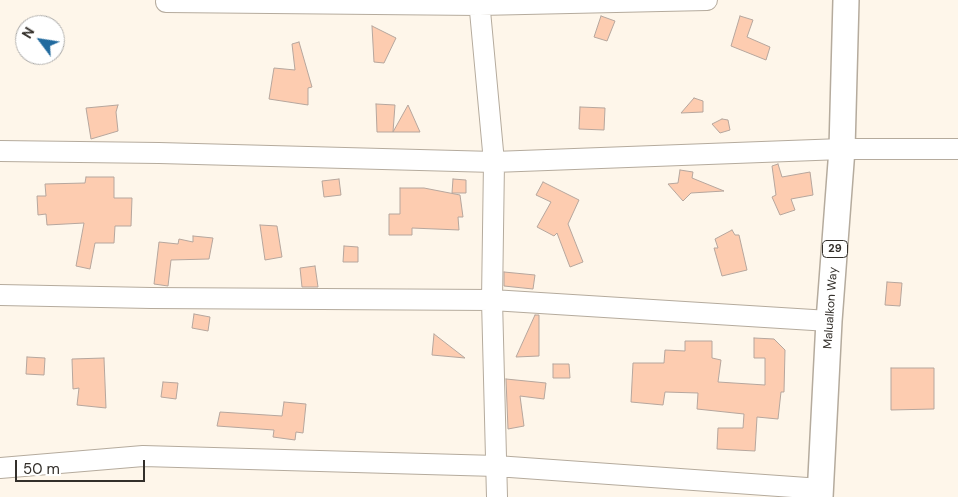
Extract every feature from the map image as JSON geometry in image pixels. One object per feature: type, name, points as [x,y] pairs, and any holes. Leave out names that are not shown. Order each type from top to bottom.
[{"type":"main road","name":"Malualkon Way","points":[[821,493],[829,321],[842,149],[846,0]]},
{"type":"street","points":[[166,2],[707,0]]},
{"type":"street","points":[[479,2],[494,162],[492,300],[497,497]]},
{"type":"street","points":[[0,151],[159,153],[494,162],[842,149],[958,149]]},
{"type":"street","points":[[0,295],[492,300],[829,321]]},
{"type":"street","points":[[0,468],[143,456],[496,466],[821,493]]},
{"type":"building","points":[[601,16],[615,21],[607,41],[594,37]]},
{"type":"building","points":[[740,16],[753,20],[747,37],[770,47],[766,60],[731,46]]},
{"type":"building","points":[[372,26],[396,38],[384,63],[374,62]]},
{"type":"building","points":[[299,42],[312,87],[308,88],[308,105],[269,99],[274,68],[295,70],[292,44]]},
{"type":"building","points":[[694,98],[703,101],[703,112],[681,113]]},
{"type":"building","points":[[376,104],[395,105],[393,132],[377,132]]},
{"type":"building","points":[[118,105],[116,112],[118,131],[91,139],[86,108]]},
{"type":"building","points":[[408,105],[420,132],[393,132]]},
{"type":"building","points":[[580,107],[605,108],[604,130],[579,129]]},
{"type":"building","points":[[722,119],[728,120],[730,130],[720,133],[712,124]]},
{"type":"building","points":[[778,164],[782,177],[810,172],[813,195],[791,199],[795,210],[780,215],[772,197],[776,195],[772,166]]},
{"type":"building","points":[[680,170],[693,172],[692,178],[724,191],[691,193],[683,201],[668,184],[678,183]]},
{"type":"building","points":[[86,177],[114,177],[114,198],[132,198],[131,226],[115,226],[114,243],[95,243],[90,269],[76,266],[84,223],[47,225],[46,214],[38,215],[37,196],[46,196],[45,184],[85,183]]},
{"type":"building","points":[[339,179],[341,195],[324,197],[322,181]]},
{"type":"building","points":[[453,179],[466,180],[466,193],[452,193]]},
{"type":"building","points":[[543,182],[579,200],[568,224],[583,262],[570,267],[557,233],[554,236],[537,227],[551,202],[536,195]]},
{"type":"building","points":[[400,188],[424,188],[460,195],[463,217],[458,217],[459,230],[412,228],[412,235],[389,235],[389,214],[400,214]]},
{"type":"building","points":[[260,225],[277,226],[282,257],[265,260]]},
{"type":"building","points":[[732,230],[735,235],[739,235],[747,270],[722,276],[714,248],[718,248],[715,239]]},
{"type":"building","points":[[193,236],[213,238],[209,259],[171,260],[168,286],[154,284],[159,242],[178,244],[179,239],[193,242]]},
{"type":"building","points":[[344,246],[358,247],[358,262],[343,262]]},
{"type":"building","points":[[315,266],[318,287],[302,287],[300,268]]},
{"type":"building","points":[[504,272],[535,275],[533,289],[504,286]]},
{"type":"building","points":[[887,282],[902,283],[900,306],[885,305]]},
{"type":"building","points":[[194,314],[210,317],[208,331],[192,328]]},
{"type":"building","points":[[535,315],[539,315],[539,356],[516,357]]},
{"type":"building","points":[[434,334],[465,358],[432,355]]},
{"type":"building","points":[[754,338],[774,339],[785,350],[784,392],[781,392],[778,419],[757,417],[755,451],[717,449],[718,428],[743,428],[744,414],[697,409],[698,393],[665,392],[663,405],[631,402],[633,363],[664,363],[665,350],[685,351],[685,341],[712,341],[712,358],[721,360],[718,382],[765,385],[765,358],[754,358]]},
{"type":"building","points":[[27,357],[45,358],[44,375],[26,374]]},
{"type":"building","points":[[104,358],[106,408],[77,405],[79,388],[73,389],[72,359]]},
{"type":"building","points":[[553,364],[569,364],[570,378],[553,378]]},
{"type":"building","points":[[891,368],[934,368],[934,409],[891,410]]},
{"type":"building","points":[[506,379],[546,383],[544,399],[520,396],[524,426],[508,429]]},
{"type":"building","points":[[163,382],[178,383],[176,399],[161,397]]},
{"type":"building","points":[[284,402],[306,404],[303,433],[296,432],[295,440],[273,437],[274,430],[217,426],[220,412],[282,416]]}]
